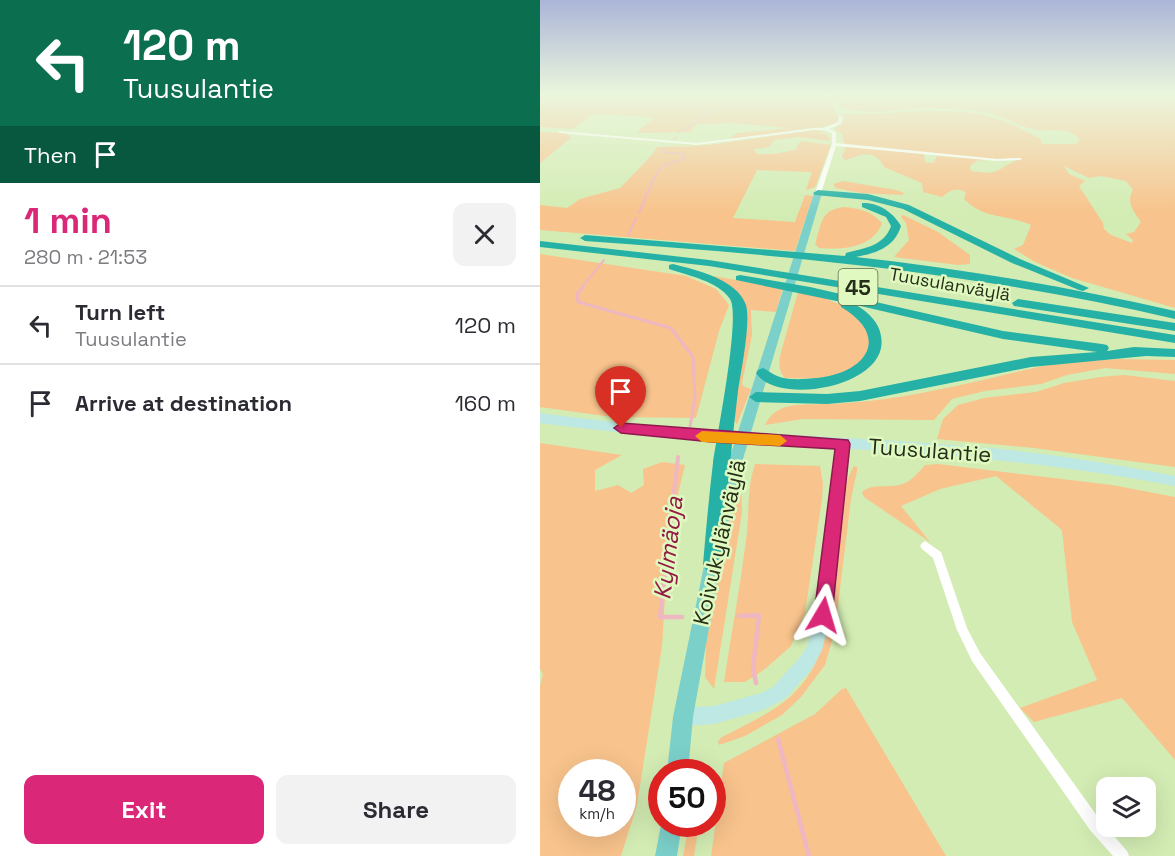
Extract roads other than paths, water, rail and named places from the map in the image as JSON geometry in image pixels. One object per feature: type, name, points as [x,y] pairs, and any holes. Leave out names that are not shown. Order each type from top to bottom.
[{"type":"highway","points":[[817,256],[846,256],[869,251],[886,243],[892,237],[896,226],[890,215],[873,207],[819,197]]},
{"type":"highway","points":[[819,197],[868,197],[906,207],[1044,273],[1159,311]]},
{"type":"highway","name":"Tuusulanväylä","points":[[540,235],[585,238],[807,269],[1175,327]]},
{"type":"highway","points":[[585,238],[817,256],[986,277],[1175,315]]},
{"type":"highway","points":[[540,245],[810,291],[1003,334],[1060,344],[1175,353]]},
{"type":"highway","name":"Tuusulanväylä","points":[[540,245],[709,263],[1175,339]]},
{"type":"highway","points":[[681,268],[700,274],[721,285],[734,296],[740,306],[740,326],[729,412],[728,465],[712,564]]},
{"type":"highway","points":[[763,373],[772,381],[779,382],[801,384],[831,381],[858,369],[874,352],[877,342],[876,332],[872,322],[864,314],[840,301],[810,291]]},
{"type":"highway","points":[[756,397],[827,399],[860,396],[1031,362],[1145,352]]},
{"type":"main road","name":"Koivukylänväylä","points":[[728,465],[756,397],[801,247],[819,197]]},
{"type":"main road","name":"Tuusulantie","points":[[540,418],[667,434],[963,451],[1041,459],[1175,481]]},
{"type":"main road","points":[[683,717],[714,715],[763,701],[779,693],[795,678],[814,650],[823,615],[843,444]]},
{"type":"main road","name":"Koivukylänväylä","points":[[678,759],[683,717],[712,564]]},
{"type":"main road","points":[[666,856],[669,837]]},
{"type":"street","points":[[570,133],[690,144],[794,133]]},
{"type":"street","name":"Koivukylänväylä","points":[[819,197],[834,144],[833,135],[830,133]]},
{"type":"street","points":[[834,144],[997,160],[1020,159]]},
{"type":"street","points":[[925,546],[937,555],[962,630],[976,657],[1095,825],[1122,856]]},
{"type":"waterway","name":"Kylmäoja","points":[[654,179],[666,165],[684,159],[684,154],[662,152],[664,148]]},
{"type":"waterway","name":"Kylmäoja","points":[[639,213],[654,177]]},
{"type":"waterway","name":"Kylmäoja","points":[[628,235],[636,218]]},
{"type":"waterway","name":"Kylmäoja","points":[[581,288],[604,260]]},
{"type":"waterway","name":"Kylmäoja","points":[[583,287],[577,294],[578,302],[671,328],[693,357],[695,398],[690,427]]},
{"type":"waterway","name":"Kylmäoja","points":[[660,616],[678,457]]},
{"type":"waterway","name":"Kylmäoja","points":[[759,615],[759,616],[739,616],[759,615]]},
{"type":"waterway","name":"Kylmäoja","points":[[660,616],[682,617]]},
{"type":"waterway","name":"Kylmäoja","points":[[756,683],[753,668],[759,616]]},
{"type":"waterway","name":"Kylmäoja","points":[[778,739],[809,856]]}]
